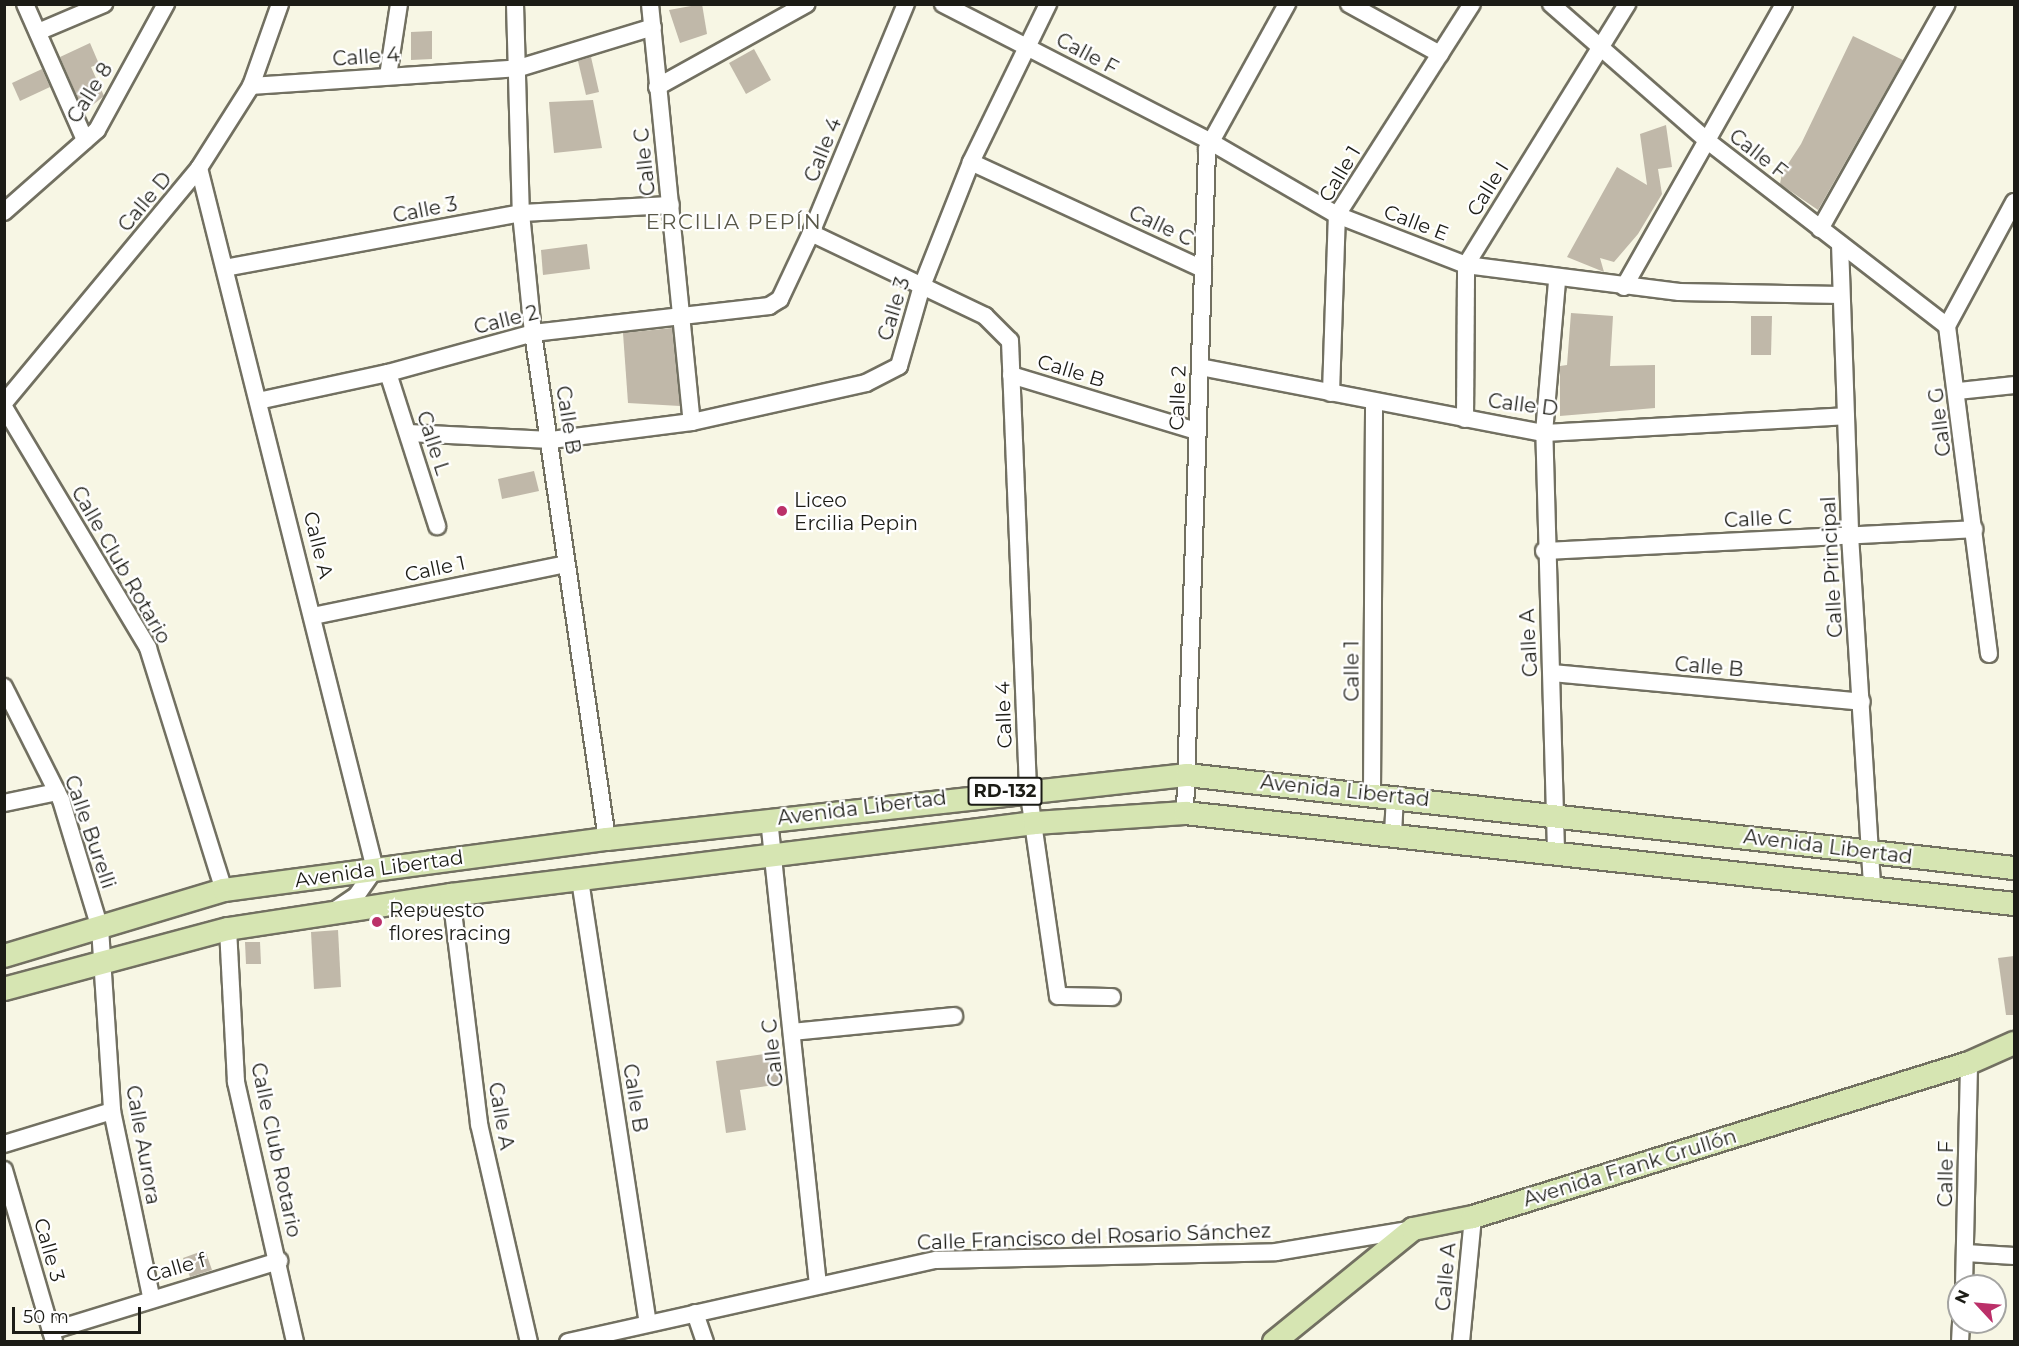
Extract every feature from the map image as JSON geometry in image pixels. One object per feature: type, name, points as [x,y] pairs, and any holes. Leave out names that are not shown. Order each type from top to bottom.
[{"type":"main road","name":"Avenida Libertad","points":[[4,956],[224,890],[607,839],[1028,788],[1187,775],[1557,814],[2014,868]]},
{"type":"main road","name":"Avenida Libertad","points":[[4,989],[101,960],[228,929],[451,895],[772,857],[1035,822],[1185,813],[1556,850],[2014,904]]},
{"type":"main road","name":"Avenida Frank Grullón","points":[[1274,1341],[1413,1228],[1473,1217],[1969,1063],[2014,1043]]},
{"type":"street","points":[[25,4],[85,140]]},
{"type":"street","points":[[38,32],[104,4]]},
{"type":"street","name":"Calle 8","points":[[5,211],[97,130],[166,4]]},
{"type":"street","name":"Calle D","points":[[4,405],[199,168],[251,86],[280,4]]},
{"type":"street","points":[[388,76],[399,4]]},
{"type":"street","name":"Calle B","points":[[515,4],[519,68],[521,213],[533,333],[551,440],[566,564],[607,839]]},
{"type":"street","name":"Calle C","points":[[650,4],[692,422]]},
{"type":"street","points":[[657,87],[807,4]]},
{"type":"street","name":"Calle 4","points":[[769,306],[780,299],[811,233],[906,4]]},
{"type":"street","name":"Calle F","points":[[943,4],[1211,142]]},
{"type":"street","name":"Calle 3","points":[[408,433],[551,440],[692,422],[885,374],[898,366],[922,286],[971,162],[1048,4]]},
{"type":"street","name":"Calle 2","points":[[1185,813],[1203,269],[1211,142],[1287,4]]},
{"type":"street","points":[[1349,4],[1440,54]]},
{"type":"street","name":"Calle 1","points":[[1331,393],[1337,215],[1472,4]]},
{"type":"street","name":"Calle F","points":[[1551,4],[1705,139],[1947,326]]},
{"type":"street","name":"Calle I","points":[[1466,265],[1627,4]]},
{"type":"street","points":[[1624,287],[1705,139],[1784,4]]},
{"type":"street","points":[[1820,229],[1947,4]]},
{"type":"street","name":"Calle 4","points":[[251,86],[519,68],[653,27]]},
{"type":"street","name":"Calle E","points":[[1211,142],[1337,215],[1466,265],[1557,281],[1624,287],[1841,295]]},
{"type":"street","name":"Calle C","points":[[971,162],[1203,269]]},
{"type":"street","name":"Calle A","points":[[199,168],[375,869]]},
{"type":"street","points":[[1947,326],[2014,202]]},
{"type":"street","name":"Calle 3","points":[[225,268],[521,213],[670,205]]},
{"type":"street","name":"Calle B","points":[[811,233],[1001,327],[1010,341],[1011,375],[1197,430]]},
{"type":"street","name":"Calle Principal","points":[[1840,244],[1850,535],[1873,853],[1872,887]]},
{"type":"street","points":[[1465,419],[1466,265]]},
{"type":"street","name":"Calle A","points":[[1556,850],[1557,814],[1552,674],[1544,551],[1544,433],[1557,281]]},
{"type":"street","name":"Calle 2","points":[[258,401],[388,373],[533,333],[681,313],[769,306]]},
{"type":"street","name":"Calle G","points":[[1947,326],[1958,391],[1989,654]]},
{"type":"street","name":"Calle D","points":[[1200,367],[1374,403],[1544,433],[1846,416]]},
{"type":"street","name":"Calle L","points":[[388,373],[437,526]]},
{"type":"street","name":"Calle 4","points":[[1011,375],[1028,788],[1035,822],[1058,996],[1112,997]]},
{"type":"street","points":[[1958,391],[2014,385]]},
{"type":"street","name":"Calle 1","points":[[1372,794],[1374,403]]},
{"type":"street","name":"Calle Club Rotario","points":[[4,405],[148,648],[224,890]]},
{"type":"street","name":"Calle C","points":[[1544,551],[1974,529]]},
{"type":"street","name":"Calle 1","points":[[313,615],[566,564]]},
{"type":"street","name":"Calle B","points":[[1552,674],[1862,702]]},
{"type":"street","name":"Calle Burelli","points":[[4,687],[57,792],[100,928]]},
{"type":"street","points":[[4,803],[57,792]]},
{"type":"street","points":[[1393,834],[1395,797]]},
{"type":"street","name":"Calle C","points":[[769,819],[818,1282]]},
{"type":"street","points":[[328,914],[356,896],[375,869]]},
{"type":"street","name":"Calle B","points":[[580,880],[648,1322]]},
{"type":"street","name":"Calle A","points":[[451,895],[479,1124],[529,1341]]},
{"type":"street","name":"Calle Aurora","points":[[100,928],[112,1111],[152,1296]]},
{"type":"street","name":"Calle Club Rotario","points":[[228,929],[236,1082],[279,1261],[295,1341]]},
{"type":"street","points":[[792,1032],[954,1016]]},
{"type":"street","name":"Calle F","points":[[1965,1274],[1969,1063]]},
{"type":"street","points":[[4,1144],[112,1111]]},
{"type":"street","name":"Calle 3","points":[[4,1170],[52,1336]]},
{"type":"street","name":"Calle A","points":[[1461,1341],[1473,1217]]},
{"type":"street","name":"Calle Francisco del Rosario Sánchez","points":[[568,1341],[695,1313],[818,1282],[936,1260],[1276,1252],[1413,1228]]},
{"type":"street","points":[[1966,1253],[2014,1256]]},
{"type":"street","name":"Calle f","points":[[52,1336],[152,1296],[279,1261]]},
{"type":"street","points":[[695,1313],[705,1341]]},
{"type":"building","points":[[702,4],[707,34],[680,43],[669,10]]},
{"type":"building","points":[[432,31],[432,59],[411,60],[411,32]]},
{"type":"building","points":[[1853,36],[1903,60],[1818,210],[1780,184],[1782,173],[1801,144]]},
{"type":"building","points":[[90,43],[99,64],[91,67],[104,96],[84,112],[60,57]]},
{"type":"building","points":[[754,49],[771,80],[746,94],[729,63]]},
{"type":"building","points":[[591,57],[599,92],[586,95],[578,61]]},
{"type":"building","points":[[42,69],[50,87],[20,101],[12,83]]},
{"type":"building","points":[[593,100],[602,148],[554,153],[549,102]]},
{"type":"building","points":[[1666,125],[1672,167],[1658,169],[1662,194],[1638,234],[1614,262],[1600,258],[1604,272],[1567,257],[1617,167],[1647,185],[1640,134]]},
{"type":"building","points":[[587,244],[590,269],[543,275],[541,250]]},
{"type":"building","points":[[1571,313],[1613,316],[1610,366],[1655,365],[1655,408],[1560,416],[1560,366],[1567,365]]},
{"type":"building","points":[[1751,316],[1772,316],[1771,355],[1751,355]]},
{"type":"building","points":[[672,328],[680,406],[628,403],[623,333]]},
{"type":"building","points":[[534,471],[539,491],[502,499],[498,479]]},
{"type":"building","points":[[338,930],[341,987],[314,989],[311,932]]},
{"type":"building","points":[[245,942],[260,942],[261,964],[246,964]]},
{"type":"building","points":[[2014,956],[2014,1015],[2006,1015],[1998,958]]},
{"type":"building","points":[[777,1052],[782,1084],[740,1090],[746,1130],[726,1133],[716,1061]]},
{"type":"building","points":[[205,1250],[212,1270],[190,1277],[183,1258]]},
{"type":"place","name":"Liceo Ercilia Pepin","points":[[782,511]]},
{"type":"place","name":"Repuesto flores racing","points":[[377,922]]},
{"type":"district","name":"ERCILIA PEPÍN","points":[[734,222]]}]
